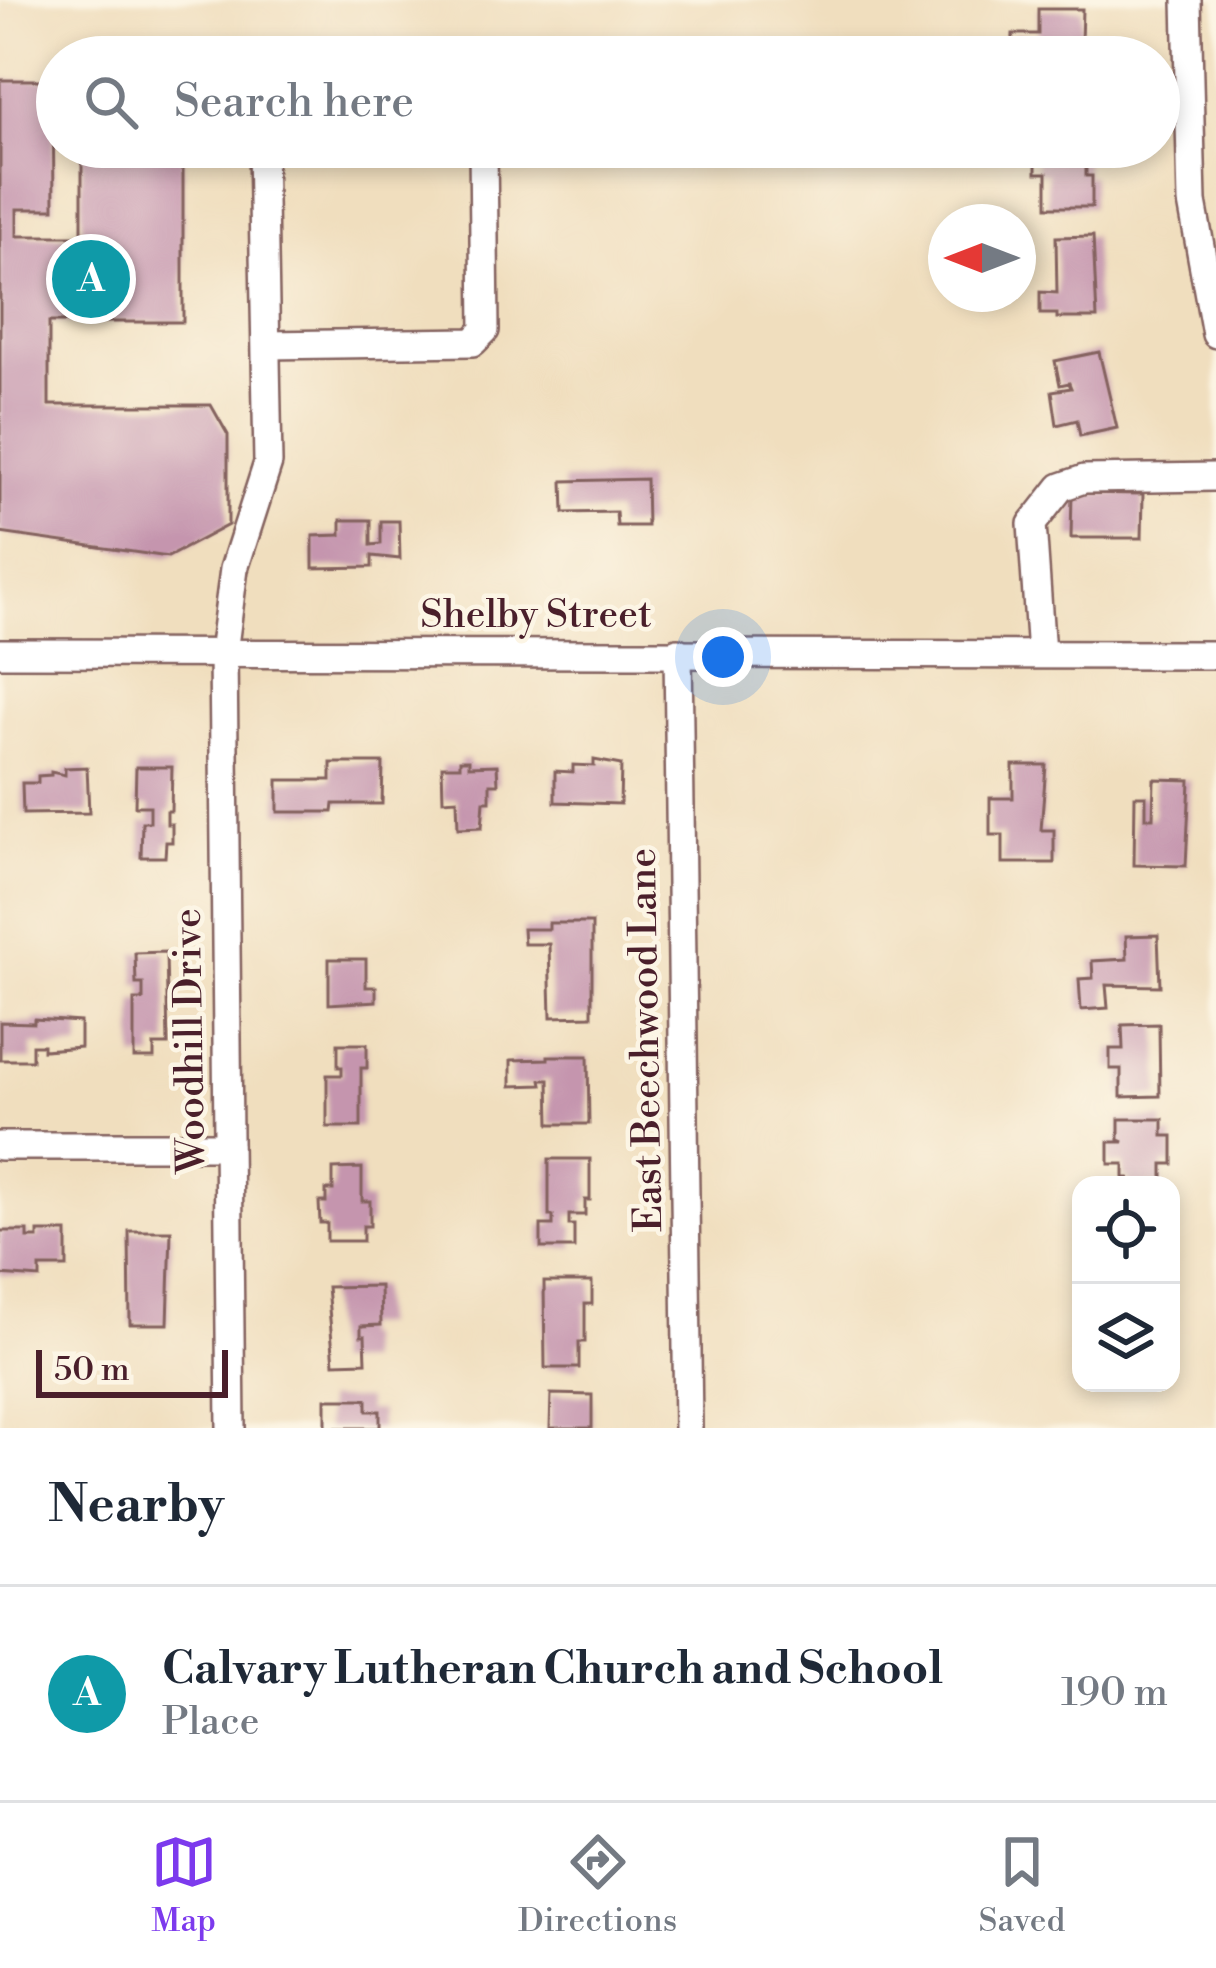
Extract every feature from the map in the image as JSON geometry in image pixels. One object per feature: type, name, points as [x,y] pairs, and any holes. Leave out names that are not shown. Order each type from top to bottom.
[{"type":"street","points":[[1187,0],[1192,202],[1216,334]]},
{"type":"street","name":"Woodhill Drive","points":[[231,1428],[223,653],[234,568],[268,464],[263,168]]},
{"type":"street","points":[[267,345],[473,342],[485,330],[483,168]]},
{"type":"street","points":[[1041,654],[1031,537],[1038,513],[1052,496],[1069,482],[1084,478],[1216,477]]},
{"type":"street","name":"East Beechwood Lane","points":[[679,652],[688,1428]]},
{"type":"street","name":"Shelby Street","points":[[0,653],[1216,655]]},
{"type":"street","points":[[0,1146],[228,1145]]},
{"type":"building","points":[[1038,9],[1082,9],[1081,36],[1013,36],[1038,34]]},
{"type":"building","points":[[0,80],[36,80],[36,168],[54,168],[54,209],[17,209],[17,236],[82,236],[82,168],[183,168],[183,322],[49,322],[49,405],[211,405],[228,435],[228,525],[168,557],[0,533]]},
{"type":"building","points":[[1036,168],[1086,168],[1086,176],[1092,176],[1092,207],[1047,207],[1047,173],[1036,173]]},
{"type":"building","points":[[1093,236],[1097,318],[1040,314],[1040,292],[1057,293],[1056,237]]},
{"type":"building","points":[[1099,352],[1117,428],[1080,436],[1077,420],[1057,425],[1052,391],[1071,388],[1069,383],[1060,385],[1055,361]]},
{"type":"building","points":[[646,479],[647,526],[617,526],[616,512],[564,513],[563,481]]},
{"type":"building","points":[[1072,493],[1143,494],[1142,538],[1071,538]]},
{"type":"building","points":[[341,520],[371,520],[371,545],[381,544],[381,521],[399,521],[400,559],[372,556],[372,567],[313,568],[313,536],[341,535]]},
{"type":"building","points":[[460,760],[469,760],[469,766],[497,765],[498,784],[490,784],[482,827],[458,828],[457,799],[443,800],[442,766],[460,766]]},
{"type":"building","points":[[594,760],[621,765],[620,804],[555,802],[555,771],[573,772],[573,765],[594,766]]},
{"type":"building","points":[[331,763],[383,763],[382,804],[334,804],[333,812],[278,812],[278,780],[331,780]]},
{"type":"building","points":[[1013,765],[1046,765],[1041,830],[1054,830],[1054,863],[1003,863],[1003,835],[990,835],[990,798],[1013,798]]},
{"type":"building","points":[[87,767],[89,813],[23,814],[22,783],[38,783],[38,776],[51,772],[65,775],[65,768]]},
{"type":"building","points":[[136,767],[172,767],[167,824],[172,824],[172,842],[166,842],[165,857],[141,857],[142,822],[150,822],[150,806],[135,806]]},
{"type":"building","points":[[1154,779],[1190,780],[1186,866],[1134,865],[1135,796],[1146,796],[1146,818],[1153,818]]},
{"type":"building","points":[[549,923],[592,923],[592,1016],[551,1017],[549,944],[524,944],[523,929],[549,929]]},
{"type":"building","points":[[1158,935],[1160,986],[1106,985],[1108,1008],[1081,1010],[1079,979],[1093,978],[1092,961],[1127,959],[1126,936]]},
{"type":"building","points":[[166,952],[168,1045],[154,1045],[154,1058],[134,1058],[134,1000],[143,1000],[143,984],[136,984],[135,953]]},
{"type":"building","points":[[329,959],[366,959],[366,987],[376,987],[376,1001],[329,1004]]},
{"type":"building","points":[[34,1019],[80,1022],[80,1047],[43,1050],[43,1045],[32,1045],[32,1060],[0,1060],[0,1022],[34,1023]]},
{"type":"building","points":[[1159,1024],[1160,1096],[1121,1097],[1121,1069],[1110,1069],[1110,1049],[1123,1049],[1122,1025]]},
{"type":"building","points":[[338,1044],[367,1044],[367,1068],[361,1068],[361,1127],[327,1127],[327,1075],[342,1075]]},
{"type":"building","points":[[588,1056],[589,1124],[550,1124],[549,1080],[541,1080],[542,1085],[511,1086],[511,1060]]},
{"type":"building","points":[[1119,1119],[1163,1119],[1163,1136],[1173,1136],[1173,1164],[1163,1164],[1163,1176],[1124,1176],[1124,1164],[1109,1164],[1109,1142],[1124,1142],[1119,1140]]},
{"type":"building","points":[[549,1159],[590,1159],[590,1200],[585,1200],[585,1215],[569,1215],[574,1248],[541,1248],[541,1225],[553,1225]]},
{"type":"building","points":[[362,1168],[362,1201],[370,1201],[370,1226],[363,1226],[363,1241],[327,1241],[327,1223],[320,1223],[319,1202],[326,1202],[326,1190],[333,1190],[333,1169]]},
{"type":"building","points":[[0,1231],[28,1231],[28,1238],[38,1238],[38,1232],[67,1232],[67,1267],[40,1267],[40,1278],[0,1275]]},
{"type":"building","points":[[129,1231],[171,1231],[168,1324],[130,1324]]},
{"type":"building","points":[[544,1282],[592,1282],[592,1304],[585,1304],[585,1342],[579,1342],[579,1368],[545,1368]]},
{"type":"building","points":[[380,1286],[381,1325],[361,1326],[366,1362],[334,1363],[327,1287]]},
{"type":"building","points":[[551,1394],[592,1395],[592,1428],[550,1428]]},
{"type":"building","points":[[326,1399],[367,1399],[367,1411],[380,1411],[380,1428],[326,1428]]},
{"type":"place","name":"Calvary Lutheran Church and School","points":[[91,279]]}]
